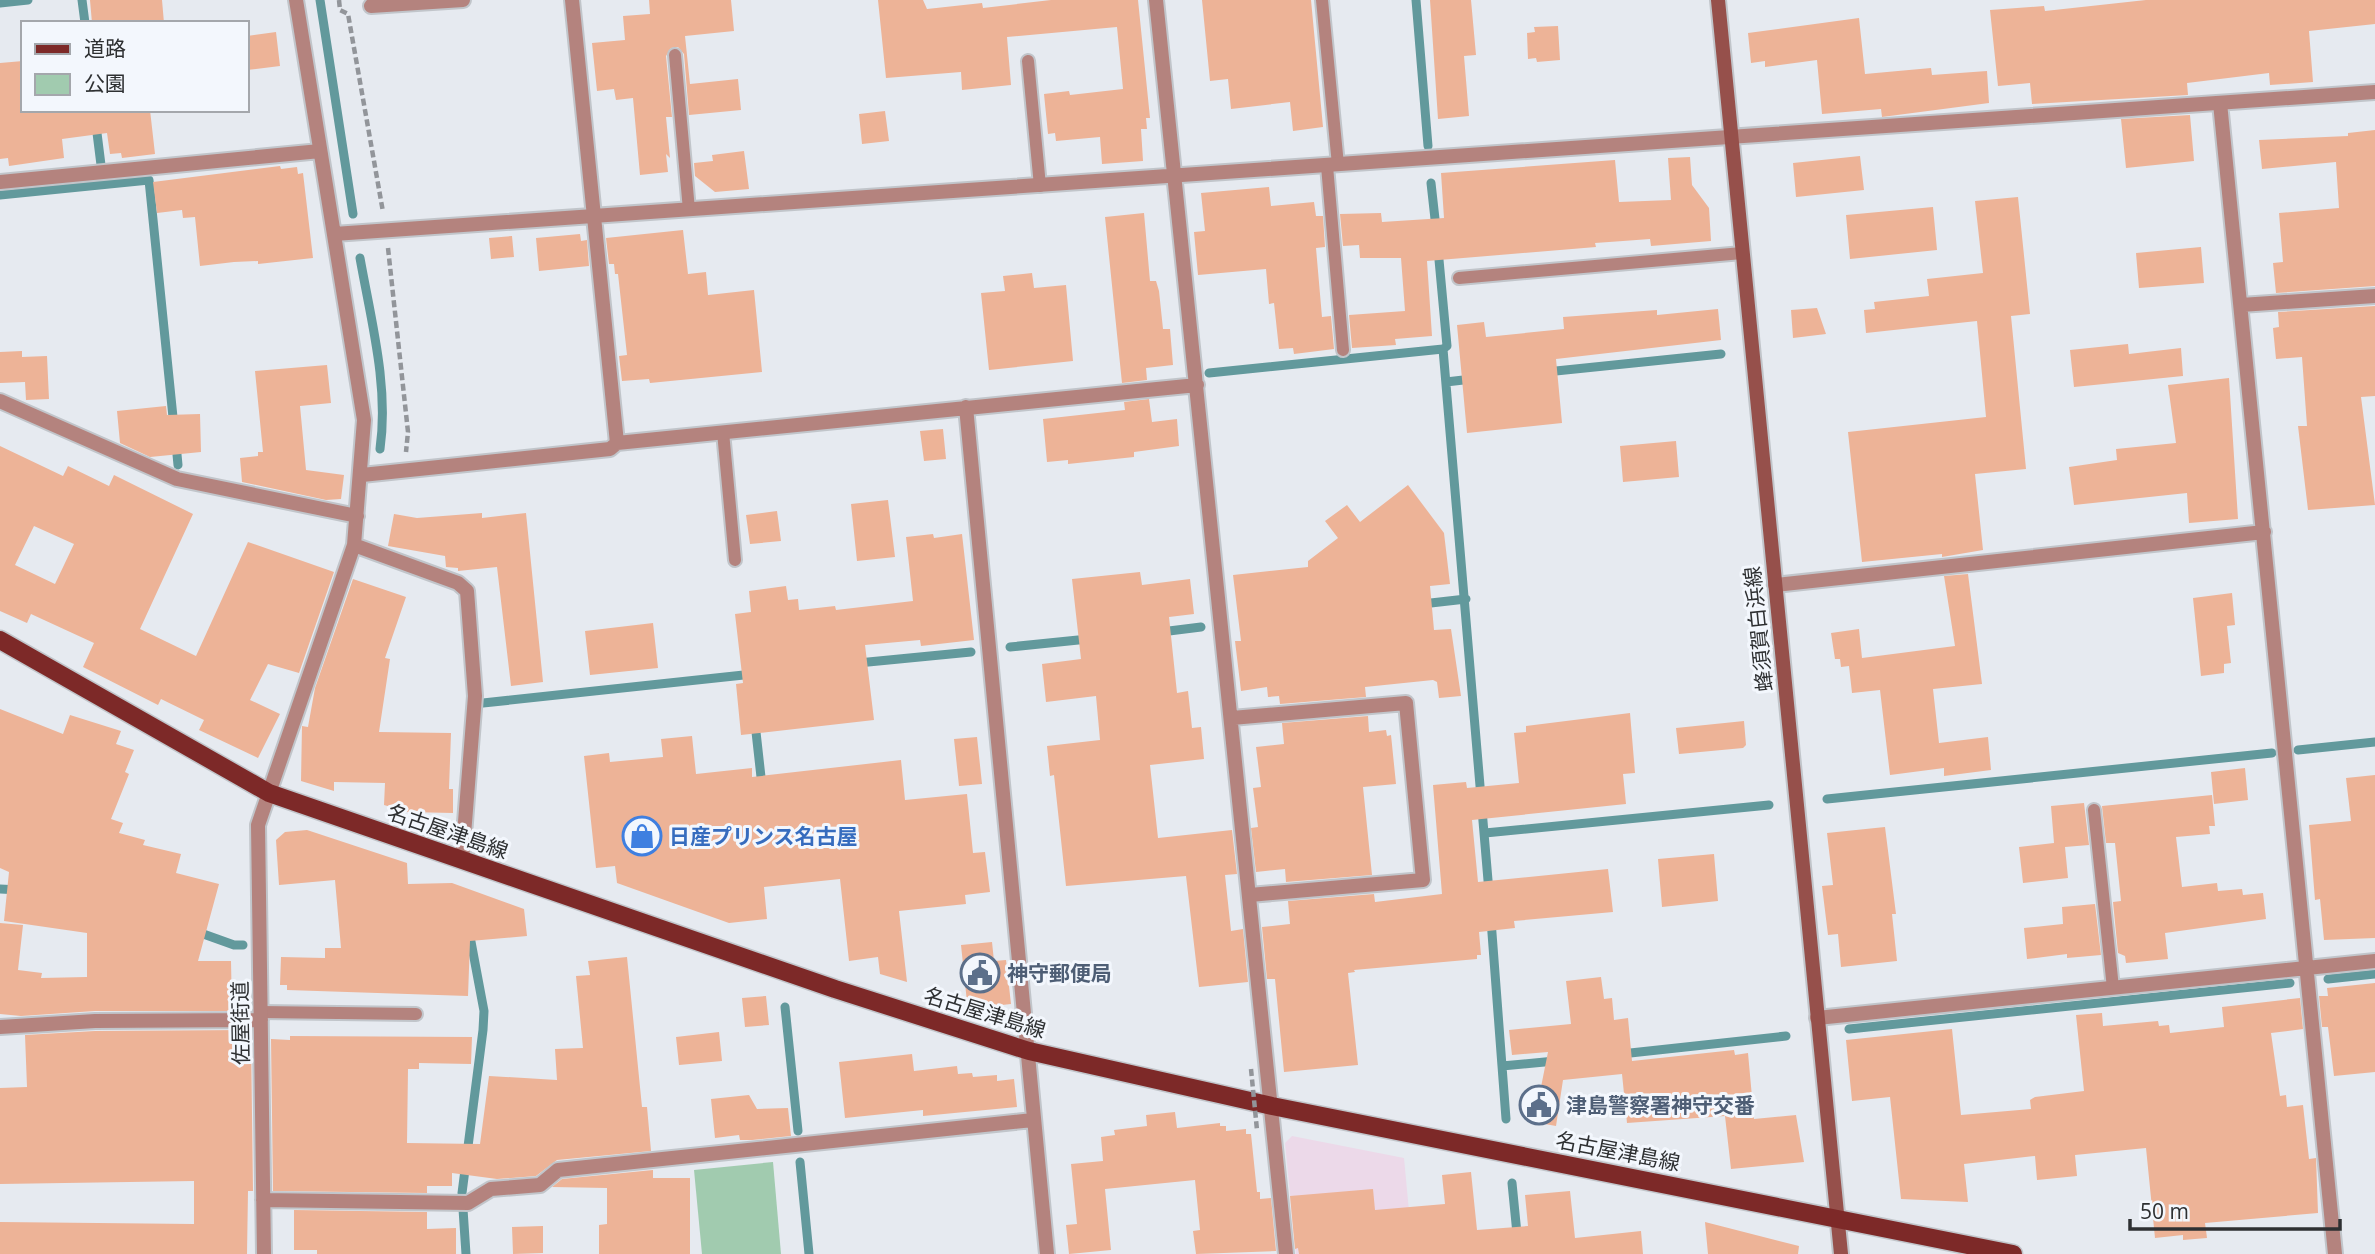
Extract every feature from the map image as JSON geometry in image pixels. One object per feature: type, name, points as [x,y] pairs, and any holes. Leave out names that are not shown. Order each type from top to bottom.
[{"type":"main road","name":"蜂須賀白浜線","points":[[1718,0],[1841,1254]]},
{"type":"main road","name":"名古屋津島線","points":[[0,640],[269,793],[835,989],[1029,1051],[1272,1106],[2013,1254]]},
{"type":"street","name":"佐屋街道","points":[[264,1254],[258,825],[354,545],[362,475],[364,420],[296,0]]},
{"type":"street","points":[[371,6],[463,0]]},
{"type":"street","points":[[572,0],[617,443]]},
{"type":"street","points":[[1156,0],[1286,1254]]},
{"type":"street","points":[[334,234],[2375,92]]},
{"type":"street","points":[[2220,103],[2335,1254]]},
{"type":"street","points":[[0,182],[320,152]]},
{"type":"street","points":[[2241,305],[2375,296]]},
{"type":"street","points":[[362,475],[610,449],[617,443],[1197,384]]},
{"type":"street","points":[[0,401],[177,479],[357,516]]},
{"type":"street","points":[[966,407],[1029,1051],[1032,1121],[1046,1254]]},
{"type":"street","points":[[1775,585],[2264,532]]},
{"type":"street","points":[[354,545],[458,583],[467,591],[475,696],[462,860]]},
{"type":"street","points":[[1231,718],[1406,703],[1423,880],[1250,895]]},
{"type":"street","points":[[1817,1018],[2375,961]]},
{"type":"street","points":[[0,1027],[260,1016]]},
{"type":"street","points":[[263,1200],[468,1203],[491,1189],[540,1185],[558,1170],[1032,1121]]},
{"type":"lane","points":[[1322,0],[1343,350]]},
{"type":"lane","points":[[675,55],[689,210]]},
{"type":"lane","points":[[1028,61],[1040,186]]},
{"type":"lane","points":[[1459,278],[1742,253]]},
{"type":"lane","points":[[723,432],[735,560]]},
{"type":"lane","points":[[2094,810],[2113,988]]},
{"type":"lane","points":[[260,1016],[415,1014]]},
{"type":"path","points":[[1251,1069],[1257,1130]]},
{"type":"shaded area","points":[[1292,1136],[1404,1158],[1413,1254],[1296,1254],[1285,1143]]},
{"type":"green space","points":[[773,1162],[781,1254],[702,1254],[694,1170]]},
{"type":"building","points":[[90,0],[162,0],[164,21],[92,21]]},
{"type":"building","points":[[649,0],[731,0],[734,31],[685,36],[690,84],[738,79],[741,110],[689,115],[684,54],[678,47],[671,48],[666,56],[672,117],[666,117],[670,158],[666,154],[668,172],[640,175],[633,98],[616,100],[614,89],[597,91],[592,43],[625,40],[623,16],[650,14]]},
{"type":"building","points":[[878,0],[923,0],[927,9],[982,3],[983,8],[1051,0],[1138,0],[1150,118],[1146,118],[1147,129],[1141,129],[1143,161],[1102,164],[1100,137],[1056,141],[1055,133],[1048,134],[1044,94],[1069,91],[1070,95],[1123,89],[1117,27],[1007,37],[1011,85],[962,90],[961,72],[886,78]]},
{"type":"building","points":[[1202,0],[1311,0],[1323,127],[1293,131],[1290,102],[1231,109],[1228,79],[1210,81]]},
{"type":"building","points":[[1430,0],[1471,0],[1476,55],[1464,56],[1469,116],[1438,119]]},
{"type":"building","points":[[2146,0],[2375,0],[2375,24],[2309,31],[2313,82],[2270,85],[2269,73],[2187,83],[2188,95],[2032,104],[2030,83],[1998,86],[1990,10],[2044,6],[2045,11]]},
{"type":"building","points":[[1859,18],[1865,74],[1931,68],[1932,75],[1987,71],[1989,103],[1882,117],[1881,109],[1822,114],[1817,60],[1765,67],[1765,61],[1751,63],[1748,33]]},
{"type":"building","points":[[1558,26],[1560,60],[1537,62],[1536,58],[1528,59],[1527,33],[1535,32],[1534,27]]},
{"type":"building","points":[[276,32],[280,66],[248,70],[248,36]]},
{"type":"building","points":[[21,61],[21,112],[150,112],[155,154],[122,158],[121,153],[110,154],[107,133],[62,139],[64,158],[9,166],[8,158],[0,159],[0,63]]},
{"type":"building","points":[[885,111],[889,141],[862,144],[859,114]]},
{"type":"building","points":[[2190,115],[2194,161],[2126,168],[2121,119]]},
{"type":"building","points":[[2375,130],[2375,286],[2276,293],[2273,263],[2283,262],[2279,213],[2339,208],[2336,162],[2262,169],[2259,140],[2348,136],[2348,133]]},
{"type":"building","points":[[744,151],[749,189],[715,192],[695,176],[694,163],[713,161],[712,155]]},
{"type":"building","points":[[1860,156],[1864,190],[1796,197],[1793,163]]},
{"type":"building","points":[[1690,157],[1692,185],[1709,208],[1711,241],[1651,246],[1650,239],[1595,243],[1596,247],[1427,261],[1432,336],[1395,339],[1396,345],[1352,348],[1349,315],[1405,311],[1401,258],[1360,258],[1359,245],[1343,246],[1340,214],[1381,213],[1382,222],[1444,218],[1441,173],[1615,160],[1619,202],[1671,200],[1668,158]]},
{"type":"building","points":[[280,166],[281,169],[297,167],[298,174],[303,173],[313,258],[258,264],[258,261],[200,266],[195,217],[183,218],[182,210],[157,213],[153,182]]},
{"type":"building","points":[[1269,187],[1271,206],[1314,202],[1316,216],[1323,216],[1325,247],[1316,248],[1322,317],[1331,316],[1334,349],[1294,354],[1293,348],[1279,349],[1274,303],[1269,304],[1266,269],[1198,275],[1194,232],[1205,231],[1201,193]]},
{"type":"building","points":[[2018,197],[2030,314],[2011,316],[2026,469],[1975,474],[1983,550],[1942,557],[1942,554],[1862,562],[1848,432],[1986,417],[1977,321],[1866,333],[1864,310],[1875,309],[1874,302],[1929,296],[1927,279],[1983,273],[1975,201]]},
{"type":"building","points":[[1933,207],[1937,250],[1850,259],[1846,215]]},
{"type":"building","points":[[1144,213],[1150,281],[1156,281],[1159,291],[1163,329],[1170,329],[1173,365],[1146,368],[1147,380],[1122,383],[1105,217]]},
{"type":"building","points":[[683,230],[688,274],[706,272],[708,295],[754,290],[762,372],[650,383],[649,379],[622,381],[619,356],[627,355],[618,274],[615,274],[614,264],[609,264],[606,238]]},
{"type":"building","points":[[580,234],[581,241],[587,240],[589,266],[539,271],[536,238]]},
{"type":"building","points":[[512,236],[514,257],[491,259],[489,238]]},
{"type":"building","points":[[2201,247],[2204,283],[2139,288],[2136,253]]},
{"type":"building","points":[[1032,273],[1034,288],[1066,285],[1073,361],[989,370],[981,293],[1005,291],[1003,276]]},
{"type":"building","points":[[2375,306],[2375,396],[2361,397],[2375,505],[2308,510],[2298,426],[2307,426],[2302,357],[2276,359],[2273,328],[2279,327],[2278,312]]},
{"type":"building","points":[[1817,308],[1826,334],[1793,338],[1791,310]]},
{"type":"building","points":[[1718,309],[1721,340],[1556,359],[1562,423],[1467,433],[1457,325],[1484,322],[1486,337],[1564,329],[1563,317],[1657,310],[1657,315]]},
{"type":"building","points":[[2128,344],[2129,354],[2181,348],[2183,376],[2074,387],[2070,350]]},
{"type":"building","points":[[22,351],[22,357],[47,356],[49,399],[26,400],[25,382],[0,383],[0,352]]},
{"type":"building","points":[[327,365],[331,403],[300,406],[306,470],[344,475],[341,499],[326,500],[242,482],[240,458],[258,456],[258,452],[263,452],[255,371]]},
{"type":"building","points":[[2229,378],[2238,519],[2189,523],[2187,493],[2074,505],[2069,467],[2117,460],[2116,449],[2176,443],[2168,385]]},
{"type":"building","points":[[1149,399],[1152,422],[1177,419],[1179,446],[1134,452],[1134,457],[1068,464],[1068,460],[1047,462],[1043,419],[1125,410],[1124,402]]},
{"type":"building","points":[[166,406],[167,415],[200,414],[201,452],[150,457],[120,443],[117,411]]},
{"type":"building","points":[[943,429],[946,459],[924,461],[920,431]]},
{"type":"building","points":[[1676,441],[1679,477],[1623,482],[1620,446]]},
{"type":"building","points":[[0,446],[63,476],[68,466],[109,486],[114,475],[193,514],[140,629],[196,656],[248,542],[334,572],[299,673],[268,664],[250,700],[280,714],[258,758],[199,730],[204,720],[161,699],[158,705],[83,667],[94,643],[31,614],[27,623],[0,611]],"holes":[[[34,526],[74,544],[55,584],[15,565]]]},
{"type":"building","points":[[1408,485],[1444,533],[1450,584],[1430,586],[1434,630],[1451,629],[1461,696],[1439,698],[1437,682],[1433,680],[1365,687],[1366,697],[1280,704],[1279,696],[1268,697],[1267,687],[1241,691],[1235,641],[1241,641],[1233,575],[1308,567],[1308,561],[1338,538],[1325,521],[1347,505],[1360,522]]},
{"type":"building","points":[[888,500],[895,557],[857,561],[851,504]]},
{"type":"building","points":[[777,511],[781,541],[750,544],[746,515]]},
{"type":"building","points":[[482,513],[482,518],[526,513],[543,682],[511,686],[497,567],[458,571],[458,568],[446,567],[445,556],[388,546],[394,514],[417,518]]},
{"type":"building","points":[[933,534],[934,538],[962,534],[974,640],[921,646],[920,640],[865,645],[874,720],[741,735],[736,684],[743,683],[735,614],[751,612],[749,591],[786,586],[788,600],[798,599],[799,610],[835,606],[836,610],[913,601],[906,537]]},
{"type":"building","points":[[1140,572],[1142,585],[1190,579],[1194,614],[1169,617],[1177,693],[1188,691],[1192,728],[1201,727],[1204,759],[1150,765],[1158,838],[1232,830],[1237,874],[1225,875],[1231,931],[1243,929],[1248,982],[1199,987],[1186,876],[1066,886],[1054,775],[1050,776],[1047,746],[1100,740],[1096,696],[1046,702],[1042,664],[1081,659],[1072,579]]},
{"type":"building","points":[[1968,574],[1982,684],[1933,689],[1939,743],[1988,737],[1991,770],[1944,776],[1944,768],[1890,775],[1880,690],[1852,693],[1849,666],[1841,667],[1840,659],[1835,659],[1831,633],[1859,629],[1862,658],[1955,646],[1944,576]]},
{"type":"building","points":[[353,579],[406,597],[385,658],[390,659],[379,732],[451,733],[449,789],[453,789],[453,813],[408,812],[384,805],[385,783],[334,782],[334,791],[301,781],[302,726],[308,727],[315,688]]},
{"type":"building","points":[[2232,593],[2235,625],[2227,626],[2231,663],[2224,664],[2224,673],[2201,676],[2193,598]]},
{"type":"building","points":[[653,623],[658,668],[590,675],[585,631]]},
{"type":"building","points":[[0,709],[63,734],[70,715],[121,731],[116,744],[134,750],[125,772],[129,774],[111,819],[123,823],[119,833],[145,840],[143,845],[181,854],[176,873],[219,884],[198,961],[231,961],[232,1011],[95,1011],[21,1016],[0,1014],[0,923],[23,925],[18,970],[42,973],[41,978],[87,977],[87,933],[4,921],[9,872],[0,868]]},
{"type":"building","points":[[1630,713],[1635,773],[1623,774],[1626,804],[1472,820],[1478,882],[1608,869],[1613,912],[1514,921],[1515,928],[1479,932],[1481,955],[1477,955],[1477,959],[1354,970],[1355,972],[1348,973],[1358,1065],[1284,1072],[1275,979],[1267,979],[1262,927],[1290,924],[1288,901],[1374,894],[1375,902],[1442,894],[1433,785],[1466,782],[1467,788],[1519,783],[1514,733],[1526,732],[1526,726]]},
{"type":"building","points":[[1368,716],[1369,732],[1386,730],[1387,736],[1391,735],[1396,784],[1363,787],[1372,875],[1286,882],[1285,869],[1256,872],[1251,828],[1258,827],[1253,788],[1261,787],[1256,747],[1284,744],[1282,723]]},
{"type":"building","points":[[1744,721],[1746,745],[1743,748],[1679,754],[1676,728]]},
{"type":"building","points":[[692,736],[696,774],[752,768],[752,777],[901,760],[905,800],[967,794],[973,853],[985,852],[990,892],[965,895],[966,904],[899,911],[907,982],[880,974],[878,957],[849,961],[840,879],[764,887],[767,919],[729,923],[617,883],[615,866],[596,868],[584,756],[609,753],[610,762],[663,757],[661,739]]},
{"type":"building","points":[[977,737],[982,784],[959,786],[954,739]]},
{"type":"building","points":[[2245,768],[2248,800],[2214,804],[2211,772]]},
{"type":"building","points":[[2375,775],[2375,938],[2324,940],[2320,899],[2315,900],[2309,825],[2351,821],[2346,778]]},
{"type":"building","points":[[2212,795],[2215,826],[2209,826],[2210,834],[2176,837],[2182,887],[2217,883],[2218,891],[2242,889],[2243,895],[2263,893],[2266,919],[2165,933],[2168,959],[2126,963],[2125,956],[2118,953],[2113,902],[2121,901],[2115,843],[2106,843],[2102,806]]},
{"type":"building","points":[[2084,803],[2089,845],[2065,847],[2068,878],[2023,883],[2019,847],[2054,843],[2051,806]]},
{"type":"building","points":[[1885,827],[1896,914],[1892,914],[1897,961],[1841,967],[1838,934],[1828,935],[1822,886],[1833,885],[1827,833]]},
{"type":"building","points":[[307,830],[407,863],[408,884],[452,883],[524,909],[527,936],[470,941],[468,996],[287,990],[287,985],[280,985],[281,957],[325,958],[325,948],[341,948],[335,880],[279,885],[276,840],[285,832]]},
{"type":"building","points":[[1714,854],[1718,901],[1662,907],[1658,859]]},
{"type":"building","points":[[2095,904],[2101,955],[2067,958],[2067,954],[2027,959],[2024,928],[2063,924],[2062,907]]},
{"type":"building","points":[[992,942],[994,961],[1006,960],[1011,1004],[984,1007],[975,1002],[967,1002],[961,945]]},
{"type":"building","points":[[627,957],[642,1107],[647,1107],[651,1151],[557,1160],[536,1176],[497,1179],[452,1173],[452,1186],[427,1186],[427,1193],[273,1191],[271,1039],[290,1040],[290,1036],[472,1037],[471,1064],[419,1063],[419,1069],[408,1069],[407,1143],[480,1144],[489,1076],[557,1080],[555,1049],[583,1048],[576,976],[590,975],[588,961]]},
{"type":"building","points":[[1601,977],[1604,999],[1612,998],[1614,1020],[1628,1018],[1632,1061],[1734,1050],[1735,1055],[1748,1053],[1754,1119],[1796,1115],[1804,1162],[1731,1169],[1725,1116],[1627,1123],[1622,1074],[1563,1080],[1556,1126],[1534,1122],[1548,1052],[1512,1055],[1509,1030],[1571,1024],[1566,981]]},
{"type":"building","points":[[2375,983],[2375,1072],[2334,1076],[2328,1027],[2322,1027],[2319,996],[2328,996],[2327,988]]},
{"type":"building","points":[[766,996],[769,1025],[745,1027],[742,998]]},
{"type":"building","points":[[2300,998],[2303,1029],[2271,1033],[2280,1096],[2286,1095],[2287,1107],[2303,1105],[2309,1159],[2316,1158],[2318,1213],[2205,1223],[2207,1238],[2183,1240],[2183,1235],[2155,1238],[2146,1148],[2075,1155],[2077,1176],[2037,1180],[2035,1156],[1964,1164],[1968,1202],[1901,1199],[1890,1097],[1852,1101],[1846,1040],[1952,1029],[1961,1115],[2031,1109],[2030,1100],[2035,1097],[2084,1091],[2076,1015],[2102,1013],[2103,1026],[2158,1021],[2159,1026],[2169,1025],[2170,1033],[2224,1027],[2222,1007]]},
{"type":"building","points":[[247,1030],[247,1037],[251,1038],[253,1191],[248,1191],[247,1254],[0,1254],[0,1222],[194,1224],[194,1181],[0,1184],[0,1088],[27,1087],[25,1035],[95,1031]]},
{"type":"building","points":[[719,1032],[722,1061],[679,1065],[676,1037]]},
{"type":"building","points":[[912,1054],[914,1071],[957,1066],[958,1074],[972,1073],[973,1077],[997,1075],[997,1081],[1014,1079],[1017,1107],[923,1116],[923,1110],[845,1118],[839,1062]]},
{"type":"building","points":[[749,1095],[757,1109],[788,1108],[791,1136],[752,1140],[740,1140],[739,1135],[715,1138],[711,1099]]},
{"type":"building","points":[[1175,1112],[1177,1128],[1220,1123],[1220,1126],[1226,1126],[1226,1131],[1246,1129],[1246,1134],[1251,1134],[1257,1192],[1260,1192],[1260,1199],[1271,1198],[1276,1251],[1196,1254],[1193,1231],[1200,1230],[1195,1180],[1105,1189],[1111,1250],[1069,1254],[1066,1225],[1077,1224],[1071,1164],[1103,1161],[1101,1137],[1115,1135],[1114,1130],[1147,1126],[1146,1115]]},
{"type":"building","points":[[653,1170],[653,1178],[690,1178],[690,1254],[599,1254],[599,1225],[607,1224],[607,1188],[552,1187],[562,1179]]},
{"type":"building","points":[[1471,1172],[1477,1230],[1528,1226],[1525,1195],[1570,1191],[1575,1238],[1641,1231],[1643,1254],[1299,1254],[1298,1248],[1295,1249],[1290,1196],[1373,1189],[1375,1210],[1445,1204],[1442,1175]]},
{"type":"building","points":[[294,1210],[427,1212],[427,1229],[456,1228],[456,1254],[317,1254],[317,1250],[294,1250]]},
{"type":"building","points":[[1705,1222],[1799,1246],[1798,1254],[1708,1254]]},
{"type":"building","points":[[543,1226],[543,1253],[513,1254],[512,1227]]},
{"type":"waterway","points":[[0,3],[28,0]]},
{"type":"waterway","points":[[82,0],[85,21]]},
{"type":"waterway","points":[[320,0],[353,214]]},
{"type":"waterway","points":[[1416,0],[1428,146]]},
{"type":"waterway","points":[[96,125],[101,165]]},
{"type":"waterway","points":[[0,195],[149,180],[174,427]]},
{"type":"waterway","points":[[1431,183],[1436,228]]},
{"type":"waterway","points":[[1438,249],[1447,346],[1443,349],[1489,892]]},
{"type":"waterway","points":[[360,258],[381,377],[380,449]]},
{"type":"waterway","points":[[1209,373],[1443,349]]},
{"type":"waterway","points":[[1546,372],[1721,354]]},
{"type":"waterway","points":[[1446,382],[1472,379]]},
{"type":"waterway","points":[[176,444],[178,465]]},
{"type":"waterway","points":[[1422,604],[1466,599]]},
{"type":"waterway","points":[[1161,632],[1201,627]]},
{"type":"waterway","points":[[1010,647],[1088,639]]},
{"type":"waterway","points":[[858,663],[971,652]]},
{"type":"waterway","points":[[483,703],[753,674]]},
{"type":"waterway","points":[[755,723],[762,786]]},
{"type":"waterway","points":[[2298,750],[2375,742]]},
{"type":"waterway","points":[[1827,799],[2272,753]]},
{"type":"waterway","points":[[1485,833],[1769,805]]},
{"type":"waterway","points":[[0,889],[19,890]]},
{"type":"waterway","points":[[1491,920],[1502,1066],[1555,1061]]},
{"type":"waterway","points":[[195,931],[234,945],[243,945]]},
{"type":"waterway","points":[[462,1193],[484,1011],[469,931]]},
{"type":"waterway","points":[[2328,979],[2375,974]]},
{"type":"waterway","points":[[1849,1029],[2290,983]]},
{"type":"waterway","points":[[785,1007],[798,1131]]},
{"type":"waterway","points":[[1621,1054],[1786,1036]]},
{"type":"waterway","points":[[1502,1066],[1506,1119]]},
{"type":"waterway","points":[[800,1162],[809,1254]]},
{"type":"waterway","points":[[1512,1183],[1519,1254]]},
{"type":"waterway","points":[[463,1209],[466,1254]]},
{"type":"place","name":"日産プリンス名古屋","points":[[642,836]]},
{"type":"place","name":"神守郵便局","points":[[980,973]]},
{"type":"place","name":"津島警察署神守交番","points":[[1539,1105]]}]
